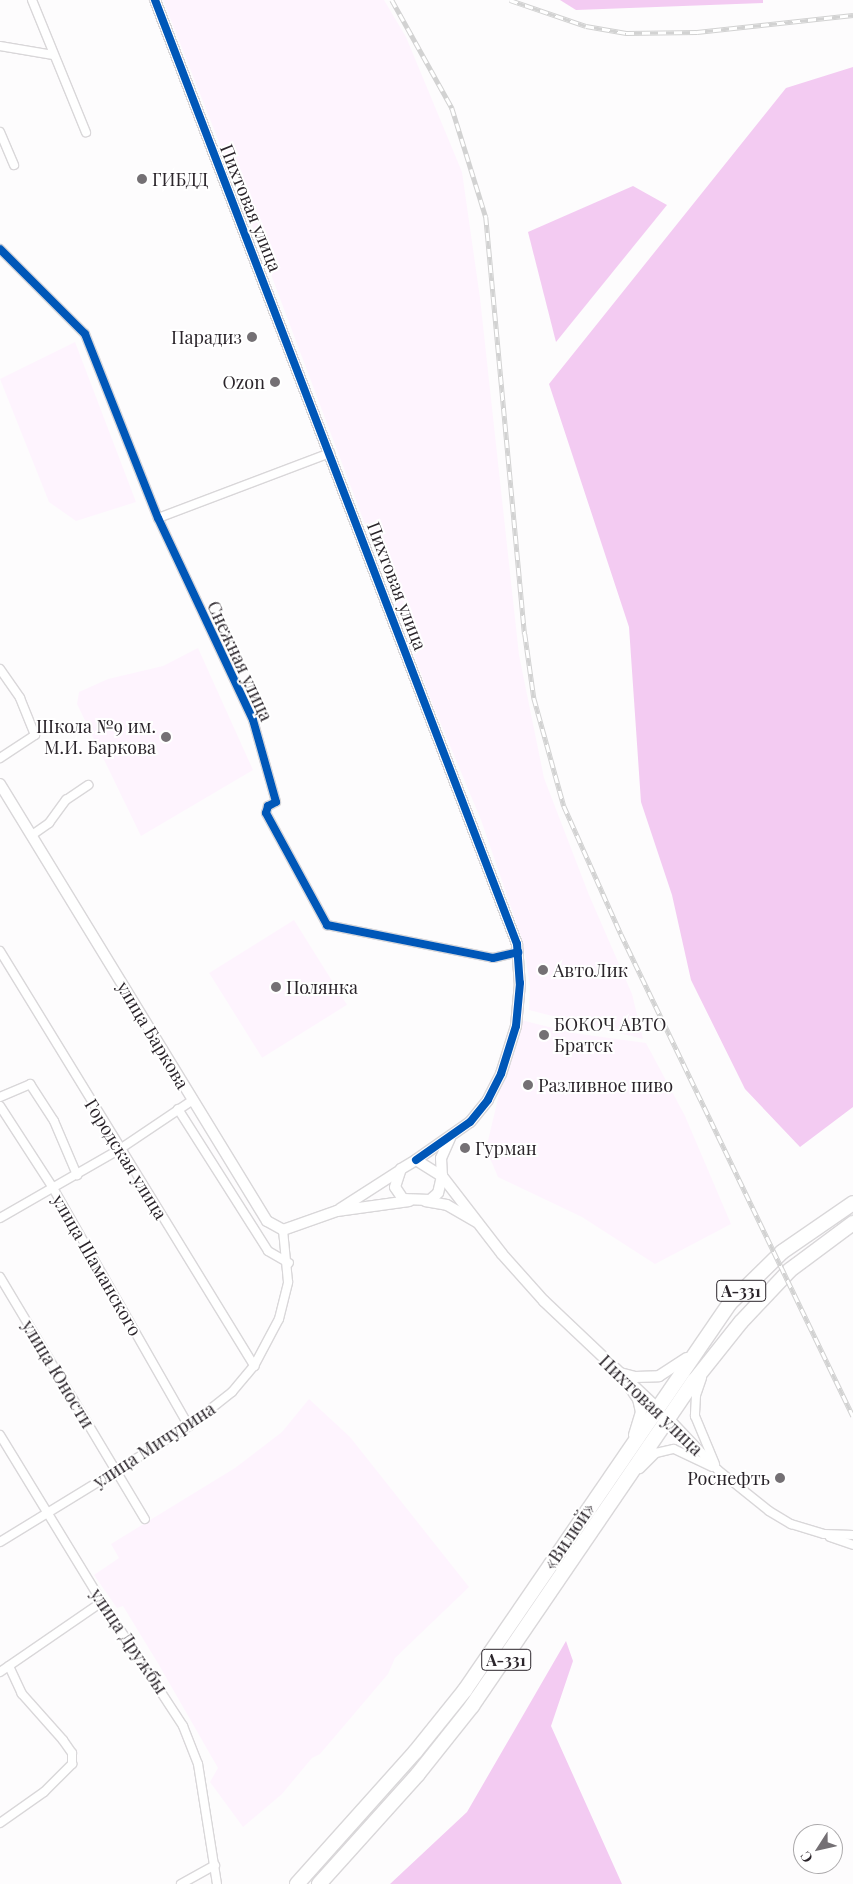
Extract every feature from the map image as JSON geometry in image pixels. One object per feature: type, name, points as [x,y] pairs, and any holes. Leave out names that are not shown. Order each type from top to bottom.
[{"type":"highway","name":"«Вилюй»","points":[[297,1884],[416,1751],[465,1690],[656,1407],[729,1304],[782,1252],[853,1202]]},
{"type":"highway","name":"«Вилюй»","points":[[319,1884],[418,1774],[472,1706],[626,1482],[668,1417],[710,1360],[765,1293],[814,1250],[853,1223]]},
{"type":"highway","name":"Пихтовая улица","points":[[656,1407],[668,1417]]},
{"type":"main road","name":"Пихтовая улица","points":[[155,0],[513,931],[518,952],[518,1009],[507,1059],[488,1100],[466,1126],[416,1160]]},
{"type":"main road","name":"улица Баркова","points":[[0,784],[260,1211],[267,1221],[283,1230]]},
{"type":"main road","name":"Пихтовая улица","points":[[450,1138],[441,1158],[442,1176],[480,1226],[521,1277],[615,1371],[656,1407]]},
{"type":"main road","points":[[283,1230],[337,1212],[409,1201],[424,1201],[438,1193],[442,1176],[416,1160],[337,1212]]},
{"type":"main road","points":[[401,1169],[395,1187],[400,1196],[409,1201]]},
{"type":"main road","name":"Пихтовая улица","points":[[424,1201],[447,1205],[480,1226]]},
{"type":"main road","points":[[615,1371],[635,1377],[659,1376],[673,1370],[693,1353]]},
{"type":"main road","points":[[615,1371],[634,1392],[641,1412],[628,1448]]},
{"type":"street","points":[[32,0],[86,132]]},
{"type":"street","points":[[0,46],[53,55]]},
{"type":"street","points":[[0,132],[14,165]]},
{"type":"street","name":"Снежная улица","points":[[0,249],[85,334],[158,518],[253,720],[276,802],[268,806],[266,813],[327,925],[493,958],[518,952]]},
{"type":"street","points":[[158,518],[330,453]]},
{"type":"street","points":[[0,669],[20,698],[35,735],[0,758]]},
{"type":"street","points":[[32,835],[49,823],[66,800],[88,785]]},
{"type":"street","name":"Городская улица","points":[[0,951],[254,1366]]},
{"type":"street","points":[[0,1097],[30,1084],[54,1121],[77,1175]]},
{"type":"street","points":[[0,1218],[120,1149],[193,1100]]},
{"type":"street","name":"улица Шаманского","points":[[0,1106],[53,1188],[189,1426]]},
{"type":"street","points":[[178,1109],[268,1251],[289,1263]]},
{"type":"street","name":"улица Мичурина","points":[[0,1542],[189,1426],[232,1392],[254,1366],[280,1319],[288,1282],[289,1263],[283,1230]]},
{"type":"street","name":"улица Юности","points":[[0,1277],[144,1519]]},
{"type":"street","points":[[710,1360],[698,1386],[694,1405],[699,1427],[718,1470]]},
{"type":"street","name":"Пихтовая улица","points":[[668,1417],[718,1470],[769,1511],[791,1524],[824,1534],[853,1535]]},
{"type":"street","name":"улица Дружбы","points":[[0,1435],[102,1602],[169,1701],[191,1742],[200,1773],[217,1884]]},
{"type":"street","points":[[626,1482],[663,1449],[680,1450],[718,1470]]},
{"type":"street","points":[[824,1534],[853,1545]]},
{"type":"street","points":[[0,1672],[102,1602]]},
{"type":"street","points":[[0,1823],[44,1792],[72,1764],[72,1753],[64,1740],[22,1694],[9,1666]]},
{"type":"street","points":[[181,1884],[215,1865]]},
{"type":"shaded area","points":[[163,0],[384,0],[406,37],[462,172],[480,298],[519,655],[544,778],[589,895],[632,994],[643,1039],[529,1010],[530,986],[523,942],[481,820],[433,705],[267,264]]},
{"type":"shaded area","points":[[560,0],[763,0],[763,3],[576,10]]},
{"type":"shaded area","points":[[853,67],[853,1107],[800,1147],[745,1089],[691,980],[672,895],[641,802],[629,627],[549,384],[786,88]]},
{"type":"shaded area","points":[[633,186],[667,205],[556,342],[528,232]]},
{"type":"shaded area","points":[[75,342],[136,502],[76,521],[49,502],[0,379]]},
{"type":"shaded area","name":"Школа №9 им. М.И. Баркова","points":[[198,648],[253,770],[141,836],[77,704],[79,692],[108,679],[163,666]]},
{"type":"shaded area","points":[[294,920],[347,1005],[262,1058],[209,973]]},
{"type":"shaded area","points":[[517,1019],[573,1033],[646,1043],[685,1116],[731,1224],[655,1264],[582,1217],[498,1177],[486,1149]]},
{"type":"shaded area","points":[[309,1399],[350,1437],[469,1587],[395,1658],[388,1674],[320,1754],[312,1758],[282,1794],[243,1827],[210,1782],[218,1768],[159,1665],[123,1606],[117,1608],[94,1575],[119,1558],[111,1544],[235,1468],[282,1432]]},
{"type":"shaded area","points":[[566,1641],[573,1661],[551,1726],[622,1884],[390,1884],[467,1812]]},
{"type":"railway","points":[[392,0],[452,108],[486,217],[525,634],[534,698],[564,806],[621,934],[853,1416]]},
{"type":"railway","points":[[510,0],[586,26],[626,33],[697,32],[853,15]]},
{"type":"cycle path","points":[[155,0],[517,944],[520,983],[516,1026],[501,1074],[488,1100],[470,1122],[416,1160]]},
{"type":"cycle path","points":[[0,249],[85,334],[158,518],[253,720],[276,802],[268,806],[266,813],[327,925],[493,958],[518,952]]},
{"type":"place","name":"ГИБДД","points":[[142,179]]},
{"type":"place","name":"Парадиз","points":[[252,337]]},
{"type":"place","name":"Ozon","points":[[275,382]]},
{"type":"place","name":"Школа №9 им. М.И. Баркова","points":[[166,737]]},
{"type":"place","name":"АвтоЛик","points":[[543,970]]},
{"type":"place","name":"Полянка","points":[[276,987]]},
{"type":"place","name":"БОКОЧ АВТО Братск","points":[[544,1035]]},
{"type":"place","name":"Разливное пиво","points":[[528,1085]]},
{"type":"place","name":"Гурман","points":[[465,1148]]},
{"type":"place","name":"Роснефть","points":[[780,1478]]}]
